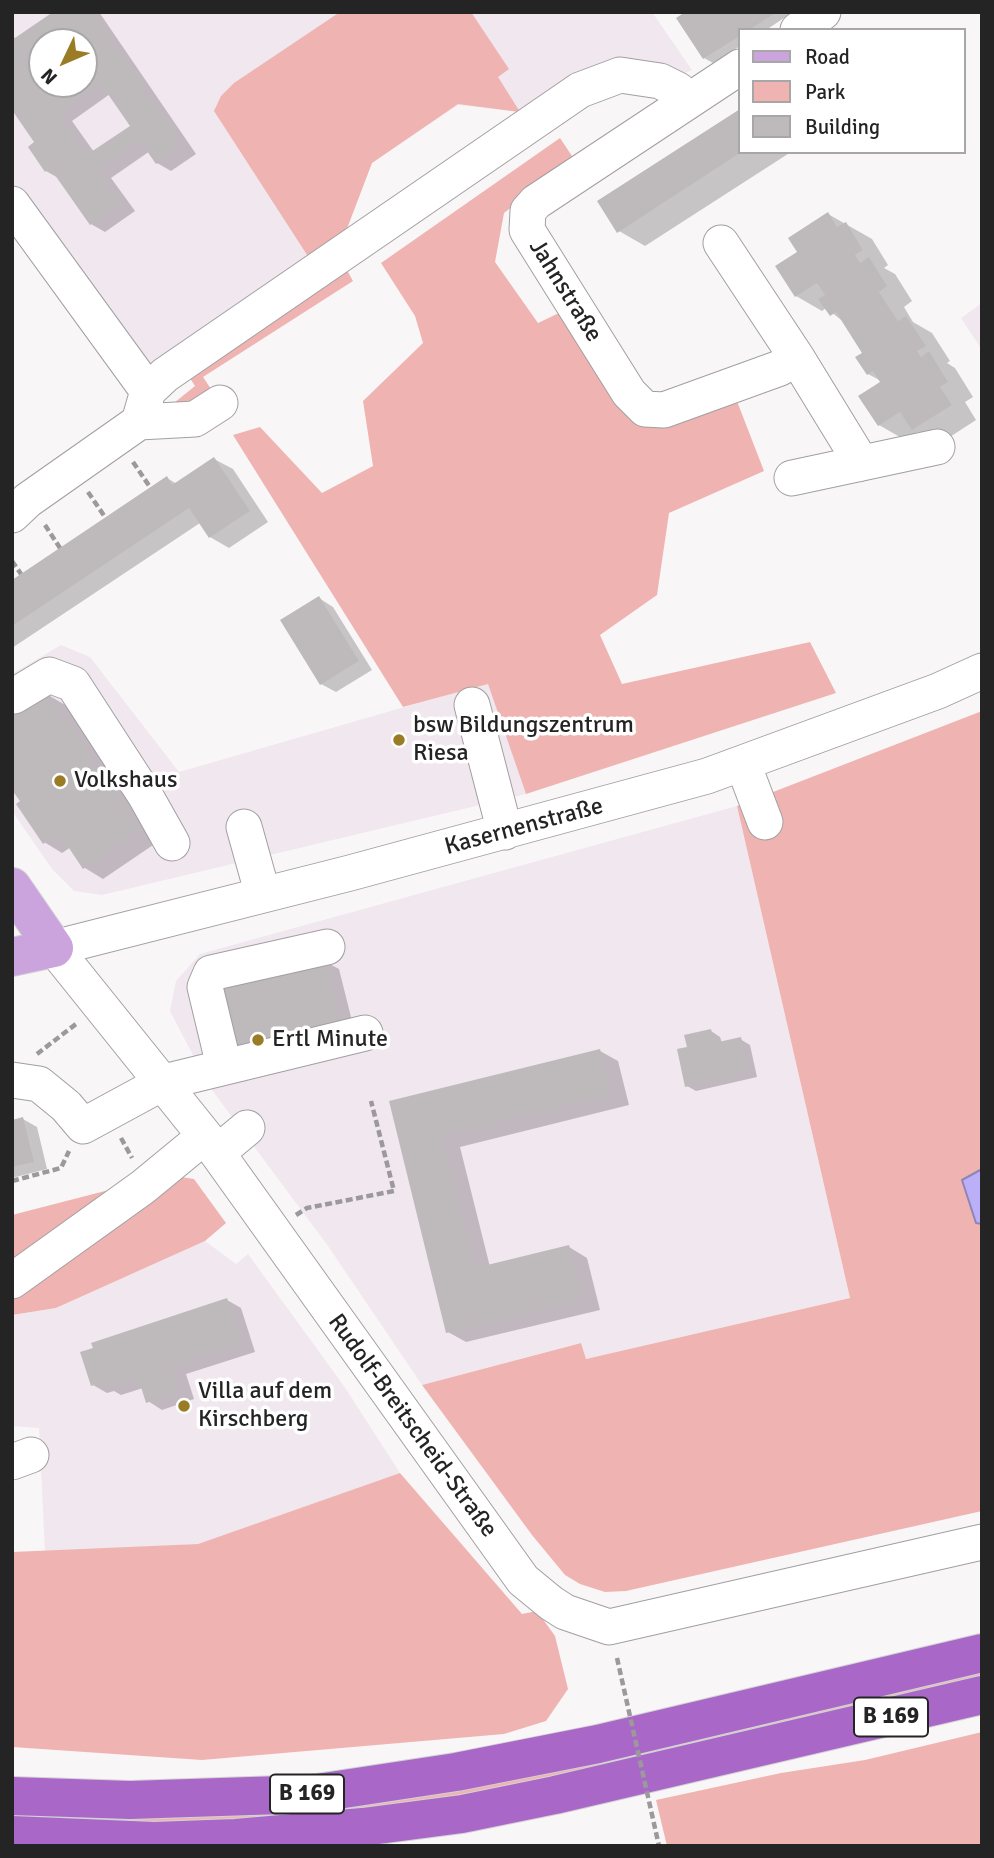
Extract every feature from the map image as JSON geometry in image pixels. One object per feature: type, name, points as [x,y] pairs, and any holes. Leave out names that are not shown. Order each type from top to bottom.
[{"type":"highway","name":"B 169","points":[[12,1796],[210,1799],[324,1792],[456,1772],[598,1744],[982,1653]]},
{"type":"highway","name":"B 169","points":[[12,1835],[154,1841],[223,1838],[363,1827],[462,1814],[596,1786],[982,1695]]},
{"type":"main road","name":"Rudolf-Breitscheid-Straße","points":[[12,887],[54,948]]},
{"type":"main road","points":[[12,957],[54,948]]},
{"type":"street","points":[[801,28],[823,12]]},
{"type":"street","name":"Jahnstraße","points":[[738,68],[536,202],[528,211],[529,236],[629,393],[645,409],[664,410],[780,368],[797,358]]},
{"type":"street","points":[[12,515],[144,407],[165,375],[580,90],[620,75],[660,81],[678,90],[686,102]]},
{"type":"street","points":[[12,204],[144,407],[195,419],[220,403]]},
{"type":"street","points":[[721,243],[797,358],[854,451],[858,464]]},
{"type":"street","points":[[792,478],[937,447]]},
{"type":"street","name":"Kasernenstraße","points":[[54,948],[505,832],[743,765],[982,671]]},
{"type":"street","points":[[14,696],[49,675],[73,684],[145,795],[172,844]]},
{"type":"street","points":[[472,705],[505,832]]},
{"type":"street","points":[[743,765],[765,822]]},
{"type":"street","points":[[244,827],[263,895]]},
{"type":"street","points":[[224,1066],[205,987],[211,973],[327,947]]},
{"type":"street","name":"Rudolf-Breitscheid-Straße","points":[[54,948],[103,1005],[211,1145],[523,1580],[565,1612],[609,1627],[982,1542]]},
{"type":"street","points":[[25,1082],[94,1120],[164,1082],[365,1033]]},
{"type":"street","points":[[12,1281],[143,1187],[211,1145],[247,1128]]},
{"type":"path","points":[[12,561],[20,574]]},
{"type":"path","points":[[25,1082],[37,1052],[103,1005]]},
{"type":"path","points":[[271,1231],[307,1208],[394,1191],[371,1101]]},
{"type":"path","points":[[12,1181],[61,1168],[94,1120],[131,1156],[143,1187]]},
{"type":"path","points":[[617,1658],[659,1846]]},
{"type":"shaded area","points":[[12,12],[652,12],[692,70],[669,81],[519,112],[458,105],[372,163],[343,239],[140,371],[12,186]]},
{"type":"shaded area","points":[[982,303],[982,350],[961,318]]},
{"type":"shaded area","name":"bsw Bildungszentrum Riesa","points":[[61,645],[90,657],[179,772],[488,683],[526,794],[102,895],[74,891],[52,869],[12,811],[12,674]]},
{"type":"shaded area","points":[[737,806],[850,1298],[586,1359],[580,1343],[422,1385],[328,1246],[209,1086],[170,1011],[176,981],[200,954]]},
{"type":"shaded area","points":[[982,1169],[982,1224],[976,1223],[962,1180]]},
{"type":"shaded area","name":"Villa auf dem Kirschberg","points":[[205,1241],[236,1264],[248,1254],[344,1386],[400,1473],[198,1544],[45,1552],[39,1428],[12,1426],[12,1315],[56,1308]]},
{"type":"green space","points":[[340,12],[471,12],[509,69],[498,77],[520,112],[458,104],[372,163],[343,239],[311,261],[214,111],[221,96],[234,83]]},
{"type":"green space","points":[[560,138],[574,159],[504,213],[495,262],[538,323],[559,313],[635,424],[655,425],[735,396],[764,471],[669,513],[657,595],[600,635],[622,684],[810,642],[836,693],[526,794],[488,684],[403,707],[233,435],[260,427],[322,493],[373,466],[363,401],[423,343],[415,316],[381,263]]},
{"type":"green space","points":[[343,263],[353,281],[203,377],[215,395],[185,414],[169,407],[195,386],[186,372]]},
{"type":"green space","points":[[982,711],[982,1511],[626,1591],[605,1592],[580,1584],[565,1575],[532,1535],[422,1385],[581,1343],[586,1359],[850,1298],[737,806]]},
{"type":"green space","points":[[167,1175],[194,1179],[226,1223],[205,1241],[56,1308],[12,1315],[12,1215]]},
{"type":"green space","points":[[400,1473],[522,1614],[537,1611],[555,1636],[568,1689],[546,1721],[504,1734],[202,1760],[12,1747],[12,1552],[198,1544]]},
{"type":"green space","points":[[982,1666],[982,1680],[548,1785],[258,1823],[12,1821],[12,1808],[113,1814]]},
{"type":"green space","points":[[982,1732],[982,1846],[667,1846],[656,1800],[781,1773],[865,1760]]},
{"type":"building","points":[[53,12],[92,12],[183,145],[156,164],[140,141],[98,169],[122,203],[90,225],[50,168],[45,172],[28,147],[34,142],[12,110],[12,40],[28,29],[28,52],[21,57],[28,67],[28,98],[80,98],[59,112],[88,154],[130,126],[101,84],[98,86],[98,28],[30,28]]},
{"type":"building","points":[[685,12],[777,12],[752,28],[738,28],[738,37],[703,59],[676,18]]},
{"type":"building","points":[[738,110],[738,154],[617,233],[597,201]]},
{"type":"building","points":[[828,212],[837,227],[846,222],[863,250],[855,255],[860,263],[869,257],[887,286],[879,292],[898,321],[906,316],[926,346],[917,351],[921,357],[929,351],[948,382],[940,387],[952,405],[912,430],[900,412],[878,426],[858,396],[880,382],[873,371],[867,375],[855,357],[862,353],[836,312],[830,316],[818,299],[825,295],[817,283],[795,297],[775,266],[797,252],[788,238]]},
{"type":"building","points":[[214,457],[250,511],[209,538],[189,508],[12,626],[12,580],[167,476],[172,485]]},
{"type":"building","points":[[319,596],[359,661],[320,685],[280,620]]},
{"type":"building","name":"Volkshaus","points":[[48,693],[141,830],[83,869],[59,833],[43,844],[16,804],[20,801],[12,790],[12,717]]},
{"type":"building","points":[[325,959],[341,1022],[232,1046],[217,982]]},
{"type":"building","points":[[711,1029],[714,1043],[741,1037],[749,1073],[685,1087],[677,1049],[687,1047],[684,1035]]},
{"type":"building","points":[[600,1049],[611,1095],[442,1136],[475,1268],[569,1245],[582,1299],[446,1333],[389,1101]]},
{"type":"building","points":[[23,1117],[34,1162],[12,1167],[12,1120]]},
{"type":"building","points":[[227,1298],[242,1344],[172,1366],[180,1391],[146,1403],[138,1377],[105,1388],[103,1382],[91,1386],[80,1352],[93,1348],[91,1343]]},
{"type":"place","name":"bsw Bildungszentrum Riesa","points":[[399,740]]},
{"type":"place","name":"Volkshaus","points":[[60,781]]},
{"type":"place","name":"Ertl Minute","points":[[258,1040]]},
{"type":"place","name":"Villa auf dem Kirschberg","points":[[184,1406]]}]
